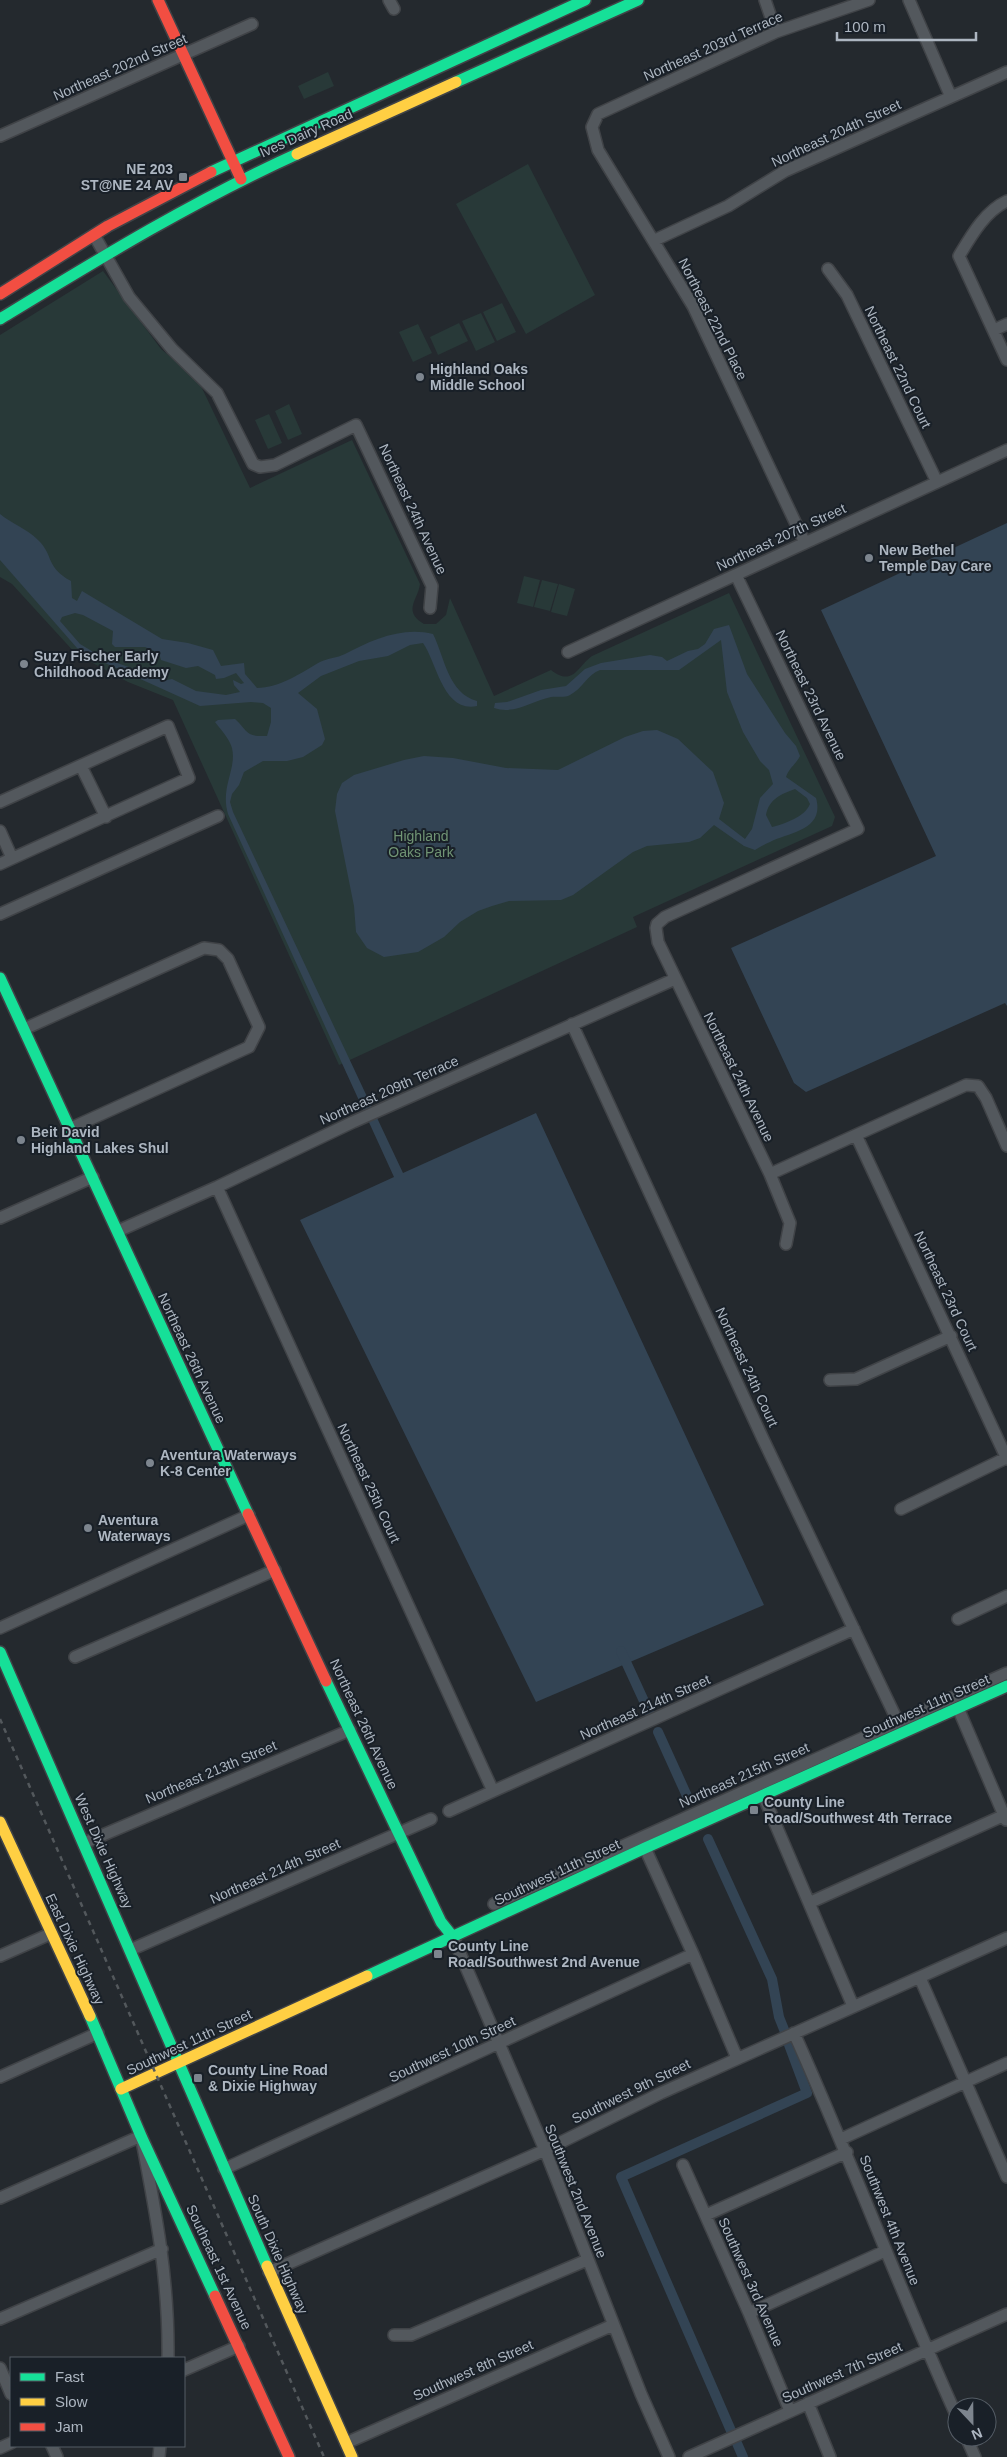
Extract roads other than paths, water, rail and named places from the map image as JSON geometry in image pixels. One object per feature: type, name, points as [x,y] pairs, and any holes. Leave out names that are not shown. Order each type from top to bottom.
[{"type":"main road","points":[[158,0],[241,179]]},
{"type":"main road","name":"Ives Dairy Road","points":[[0,294],[150,202],[233,161],[585,0]]},
{"type":"main road","name":"Ives Dairy Road","points":[[0,319],[160,221],[241,179],[638,0]]},
{"type":"main road","name":"Northeast 26th Avenue","points":[[0,978],[71,1128],[152,1309],[398,1833],[441,1922],[453,1937]]},
{"type":"main road","name":"West Dixie Highway","points":[[0,1652],[178,2063]]},
{"type":"main road","name":"Southwest 11th Street","points":[[121,2089],[645,1848],[1007,1686]]},
{"type":"main road","name":"East Dixie Highway","points":[[0,1822],[3,1836],[98,2033],[121,2089]]},
{"type":"main road","name":"South Dixie Highway","points":[[178,2063],[352,2457]]},
{"type":"main road","name":"Southeast 1st Avenue","points":[[121,2089],[289,2457]]},
{"type":"street","points":[[764,0],[776,32]]},
{"type":"street","name":"Northeast 203rd Terrace","points":[[598,114],[776,32],[870,0]]},
{"type":"street","points":[[909,0],[951,97]]},
{"type":"street","name":"Northeast 202nd Street","points":[[0,136],[252,24]]},
{"type":"street","name":"Northeast 204th Street","points":[[655,240],[728,206],[785,171],[1007,72]]},
{"type":"street","name":"Northeast 22nd Place","points":[[598,114],[592,127],[598,150],[627,200],[655,240],[693,306],[805,543]]},
{"type":"street","points":[[1002,204],[959,256],[1007,360]]},
{"type":"street","points":[[94,235],[105,254]]},
{"type":"street","name":"Northeast 24th Avenue","points":[[105,254],[129,297],[145,318],[172,349],[217,393],[253,464],[260,467],[275,465],[356,425],[432,586],[430,608]]},
{"type":"street","name":"Northeast 22nd Court","points":[[828,269],[847,295],[936,482]]},
{"type":"street","points":[[994,330],[1007,324]]},
{"type":"street","name":"Northeast 207th Street","points":[[568,652],[1007,450]]},
{"type":"street","name":"Northeast 23rd Avenue","points":[[657,924],[684,908],[858,828],[736,575]]},
{"type":"street","points":[[0,802],[168,726],[188,778],[0,864]]},
{"type":"street","points":[[81,766],[106,817]]},
{"type":"street","points":[[0,914],[218,816]]},
{"type":"street","points":[[0,831],[12,858]]},
{"type":"street","name":"Northeast 24th Avenue","points":[[657,924],[655,933],[658,942],[770,1174],[790,1223],[786,1244]]},
{"type":"street","points":[[24,1029],[204,948],[219,950],[228,959],[259,1027],[249,1047],[71,1128]]},
{"type":"street","name":"Northeast 209th Terrace","points":[[118,1231],[217,1187],[364,1117],[675,979]]},
{"type":"street","name":"Northeast 24th Court","points":[[572,1024],[763,1438],[898,1722]]},
{"type":"street","points":[[770,1174],[966,1085],[978,1086],[986,1098],[1007,1146]]},
{"type":"street","name":"Northeast 23rd Court","points":[[856,1135],[1007,1459]]},
{"type":"street","points":[[0,1218],[93,1177]]},
{"type":"street","name":"Northeast 25th Court","points":[[217,1187],[494,1791]]},
{"type":"street","points":[[830,1380],[856,1379],[950,1336]]},
{"type":"street","points":[[901,1509],[1007,1459]]},
{"type":"street","points":[[0,1628],[249,1515]]},
{"type":"street","points":[[75,1657],[275,1570]]},
{"type":"street","points":[[958,1619],[1007,1596]]},
{"type":"street","name":"Northeast 214th Street","points":[[449,1810],[854,1629]]},
{"type":"street","name":"Northeast 215th Street","points":[[494,1904],[1007,1673]]},
{"type":"street","points":[[810,1902],[1006,1817],[958,1708]]},
{"type":"street","name":"Northeast 213th Street","points":[[84,1843],[350,1730]]},
{"type":"street","points":[[763,1795],[853,2006]]},
{"type":"street","name":"Northeast 214th Street","points":[[130,1950],[431,1819]]},
{"type":"street","points":[[645,1848],[737,2058]]},
{"type":"street","points":[[0,1956],[50,1934]]},
{"type":"street","name":"Southwest 2nd Avenue","points":[[453,1937],[544,2150],[613,2325],[669,2457]]},
{"type":"street","name":"Southwest 9th Street","points":[[269,2272],[544,2150],[737,2058],[1007,1938]]},
{"type":"street","name":"Southwest 10th Street","points":[[224,2170],[693,1954]]},
{"type":"street","points":[[920,1978],[1007,2177]]},
{"type":"street","points":[[0,2076],[98,2033]]},
{"type":"street","name":"Southwest 4th Avenue","points":[[794,2033],[847,2152],[885,2251],[948,2397]]},
{"type":"street","points":[[841,2139],[964,2081],[1007,2063]]},
{"type":"street","points":[[0,2198],[141,2136],[162,2249],[168,2317],[168,2357]]},
{"type":"street","points":[[706,2215],[847,2152]]},
{"type":"street","name":"Southwest 3rd Avenue","points":[[683,2165],[749,2312],[790,2411]]},
{"type":"street","points":[[0,2319],[162,2249]]},
{"type":"street","points":[[749,2312],[885,2251]]},
{"type":"street","points":[[394,2335],[411,2335],[587,2260]]},
{"type":"street","name":"Southwest 7th Street","points":[[689,2457],[1007,2314]]},
{"type":"street","name":"Southwest 8th Street","points":[[346,2443],[613,2325]]},
{"type":"street","points":[[185,2370],[239,2346]]},
{"type":"street","points":[[0,2368],[10,2392]]},
{"type":"street","points":[[808,2403],[830,2457]]},
{"type":"water","points":[[0,514],[29,532],[43,545],[53,566],[71,581],[72,598],[77,601],[82,591],[162,639],[188,643],[213,650],[221,666],[244,663],[245,674],[257,688],[282,683],[320,662],[342,655],[376,639],[410,632],[433,634],[453,683],[467,697],[477,701],[477,706],[465,706],[456,702],[449,694],[442,685],[423,643],[410,645],[388,656],[359,661],[321,676],[298,693],[317,709],[325,739],[322,745],[303,757],[287,761],[263,761],[244,772],[239,785],[232,794],[230,802],[233,812],[403,1173],[536,1113],[764,1605],[536,1702],[300,1220],[394,1177],[228,814],[226,795],[233,756],[232,748],[227,737],[215,722],[218,720],[235,719],[251,734],[267,736],[271,722],[271,708],[263,703],[251,702],[200,706],[94,658],[77,648],[0,560]],"holes":[[[75,613],[83,615],[113,631],[112,644],[115,647],[145,647],[159,653],[161,660],[186,668],[198,666],[215,675],[216,679],[236,673],[244,683],[241,684],[233,680],[234,685],[240,692],[226,695],[196,691],[172,679],[167,680],[100,656],[80,644],[60,621],[62,617]]]},
{"type":"water","points":[[1007,523],[1007,1006],[1005,1003],[806,1092],[794,1083],[731,948],[936,856],[821,610]]},
{"type":"water","points":[[729,625],[747,674],[785,733],[796,746],[800,756],[786,777],[816,798],[817,809],[811,823],[796,832],[755,850],[744,846],[714,825],[700,838],[689,842],[647,846],[633,852],[573,895],[561,900],[509,901],[478,911],[460,922],[444,937],[418,952],[384,957],[367,948],[356,932],[354,906],[335,811],[337,794],[342,783],[354,775],[404,760],[424,756],[453,758],[506,768],[558,770],[625,737],[643,731],[657,730],[678,739],[713,772],[724,803],[719,819],[745,839],[752,829],[760,798],[773,784],[769,770],[760,761],[743,732],[727,692],[721,640],[679,670],[600,670],[568,696],[551,697],[516,709],[502,710],[494,708],[495,703],[507,702],[541,690],[566,686],[585,669],[601,663],[650,655],[662,657],[667,661],[688,651],[698,649],[705,644],[714,629]],"holes":[[[795,789],[807,798],[810,804],[804,813],[788,822],[772,827],[766,815],[770,805],[776,798]]]},
{"type":"waterway","points":[[621,1651],[649,1712]]},
{"type":"waterway","points":[[658,1732],[687,1796]]},
{"type":"waterway","points":[[708,1839],[772,1979],[779,2017],[785,2032]]},
{"type":"waterway","points":[[732,2433],[621,2177],[807,2093],[788,2042]]},
{"type":"waterway","points":[[736,2441],[743,2457]]},
{"type":"railway","points":[[0,1719],[324,2457]]},
{"type":"place","name":"NE 203 ST@NE 24 AV","points":[[183,177]]},
{"type":"place","name":"Highland Oaks Middle School","points":[[420,377]]},
{"type":"place","name":"New Bethel Temple Day Care","points":[[869,558]]},
{"type":"place","name":"Suzy Fischer Early Childhood Academy","points":[[24,664]]},
{"type":"place","name":"Beit David Highland Lakes Shul","points":[[21,1140]]},
{"type":"place","name":"Aventura Waterways K-8 Center","points":[[150,1463]]},
{"type":"place","name":"Aventura Waterways","points":[[88,1528]]},
{"type":"place","name":"County Line Road/Southwest 4th Terrace","points":[[754,1810]]},
{"type":"place","name":"County Line Road/Southwest 2nd Avenue","points":[[438,1954]]},
{"type":"place","name":"County Line Road & Dixie Highway","points":[[198,2078]]},
{"type":"park label","name":"Highland Oaks Park","points":[[421,844]]}]
